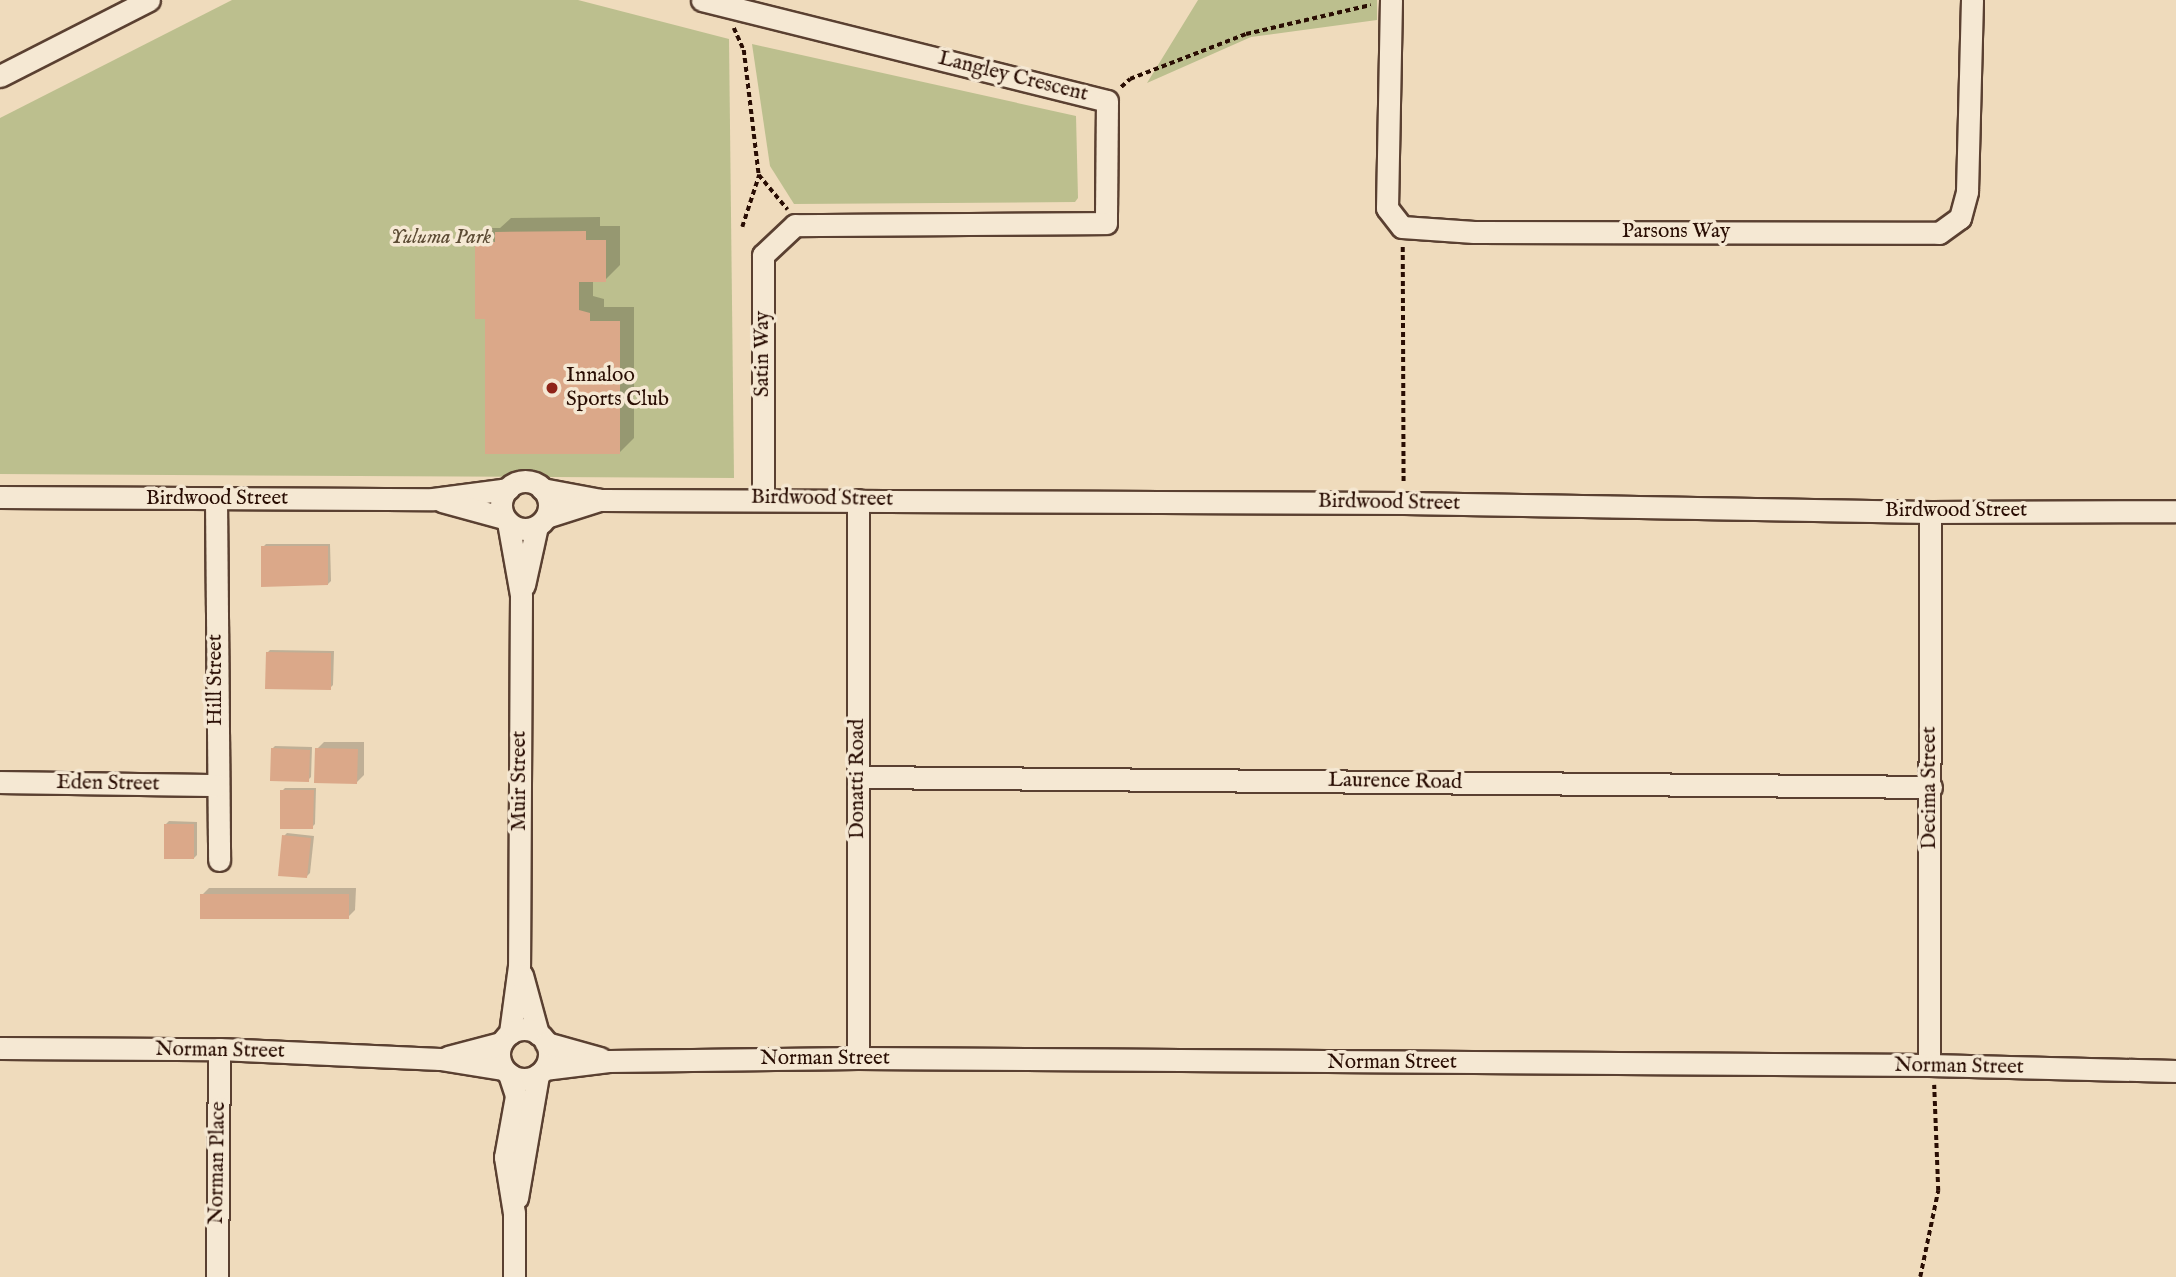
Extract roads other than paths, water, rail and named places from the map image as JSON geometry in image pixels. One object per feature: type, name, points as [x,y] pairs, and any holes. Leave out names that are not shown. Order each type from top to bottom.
[{"type":"street","points":[[0,76],[149,0]]},
{"type":"street","name":"Langley Crescent","points":[[702,0],[1107,101],[1106,223],[795,225]]},
{"type":"street","name":"Parsons Way","points":[[1384,2],[1387,208],[1402,228],[1474,232],[1938,233],[1960,218],[1967,191],[1972,0]]},
{"type":"street","name":"Satin Way","points":[[763,498],[763,254],[795,225]]},
{"type":"street","points":[[525,482],[542,489],[549,505],[542,522],[525,529],[506,520],[501,505],[508,489],[525,482]]},
{"type":"street","name":"Birdwood Street","points":[[0,497],[433,499],[508,489]]},
{"type":"street","name":"Birdwood Street","points":[[542,489],[601,499],[1404,503],[1930,512],[2176,512]]},
{"type":"street","name":"Hill Street","points":[[216,499],[219,860]]},
{"type":"street","name":"Birdwood Street","points":[[433,499],[506,520]]},
{"type":"street","name":"Birdwood Street","points":[[542,522],[601,499]]},
{"type":"street","name":"Donatti Road","points":[[858,500],[858,1058]]},
{"type":"street","name":"Decima Street","points":[[1929,1065],[1930,512]]},
{"type":"street","name":"Muir Street","points":[[506,520],[521,595],[520,966],[506,1038]]},
{"type":"street","name":"Muir Street","points":[[521,595],[542,522]]},
{"type":"street","name":"Laurence Road","points":[[858,777],[1931,787]]},
{"type":"street","name":"Eden Street","points":[[0,782],[217,785]]},
{"type":"street","name":"Muir Street","points":[[520,966],[542,1038]]},
{"type":"street","points":[[514,1213],[541,1072],[549,1056],[542,1038],[527,1029],[506,1038],[499,1056],[516,1096],[505,1157],[514,1213],[514,1277]]},
{"type":"street","name":"Norman Street","points":[[440,1059],[506,1038]]},
{"type":"street","name":"Norman Street","points":[[542,1038],[609,1060]]},
{"type":"street","name":"Norman Street","points":[[0,1048],[219,1049],[440,1059],[506,1072]]},
{"type":"street","name":"Norman Place","points":[[217,1277],[219,1049]]},
{"type":"street","name":"Norman Street","points":[[541,1072],[609,1060],[858,1058],[1929,1065],[2176,1071]]},
{"type":"street","points":[[506,1072],[523,1079],[541,1072]]},
{"type":"place","name":"Innaloo Sports Club","points":[[552,388]]},
{"type":"park label","name":"Yuluma Park","points":[[441,238]]}]
